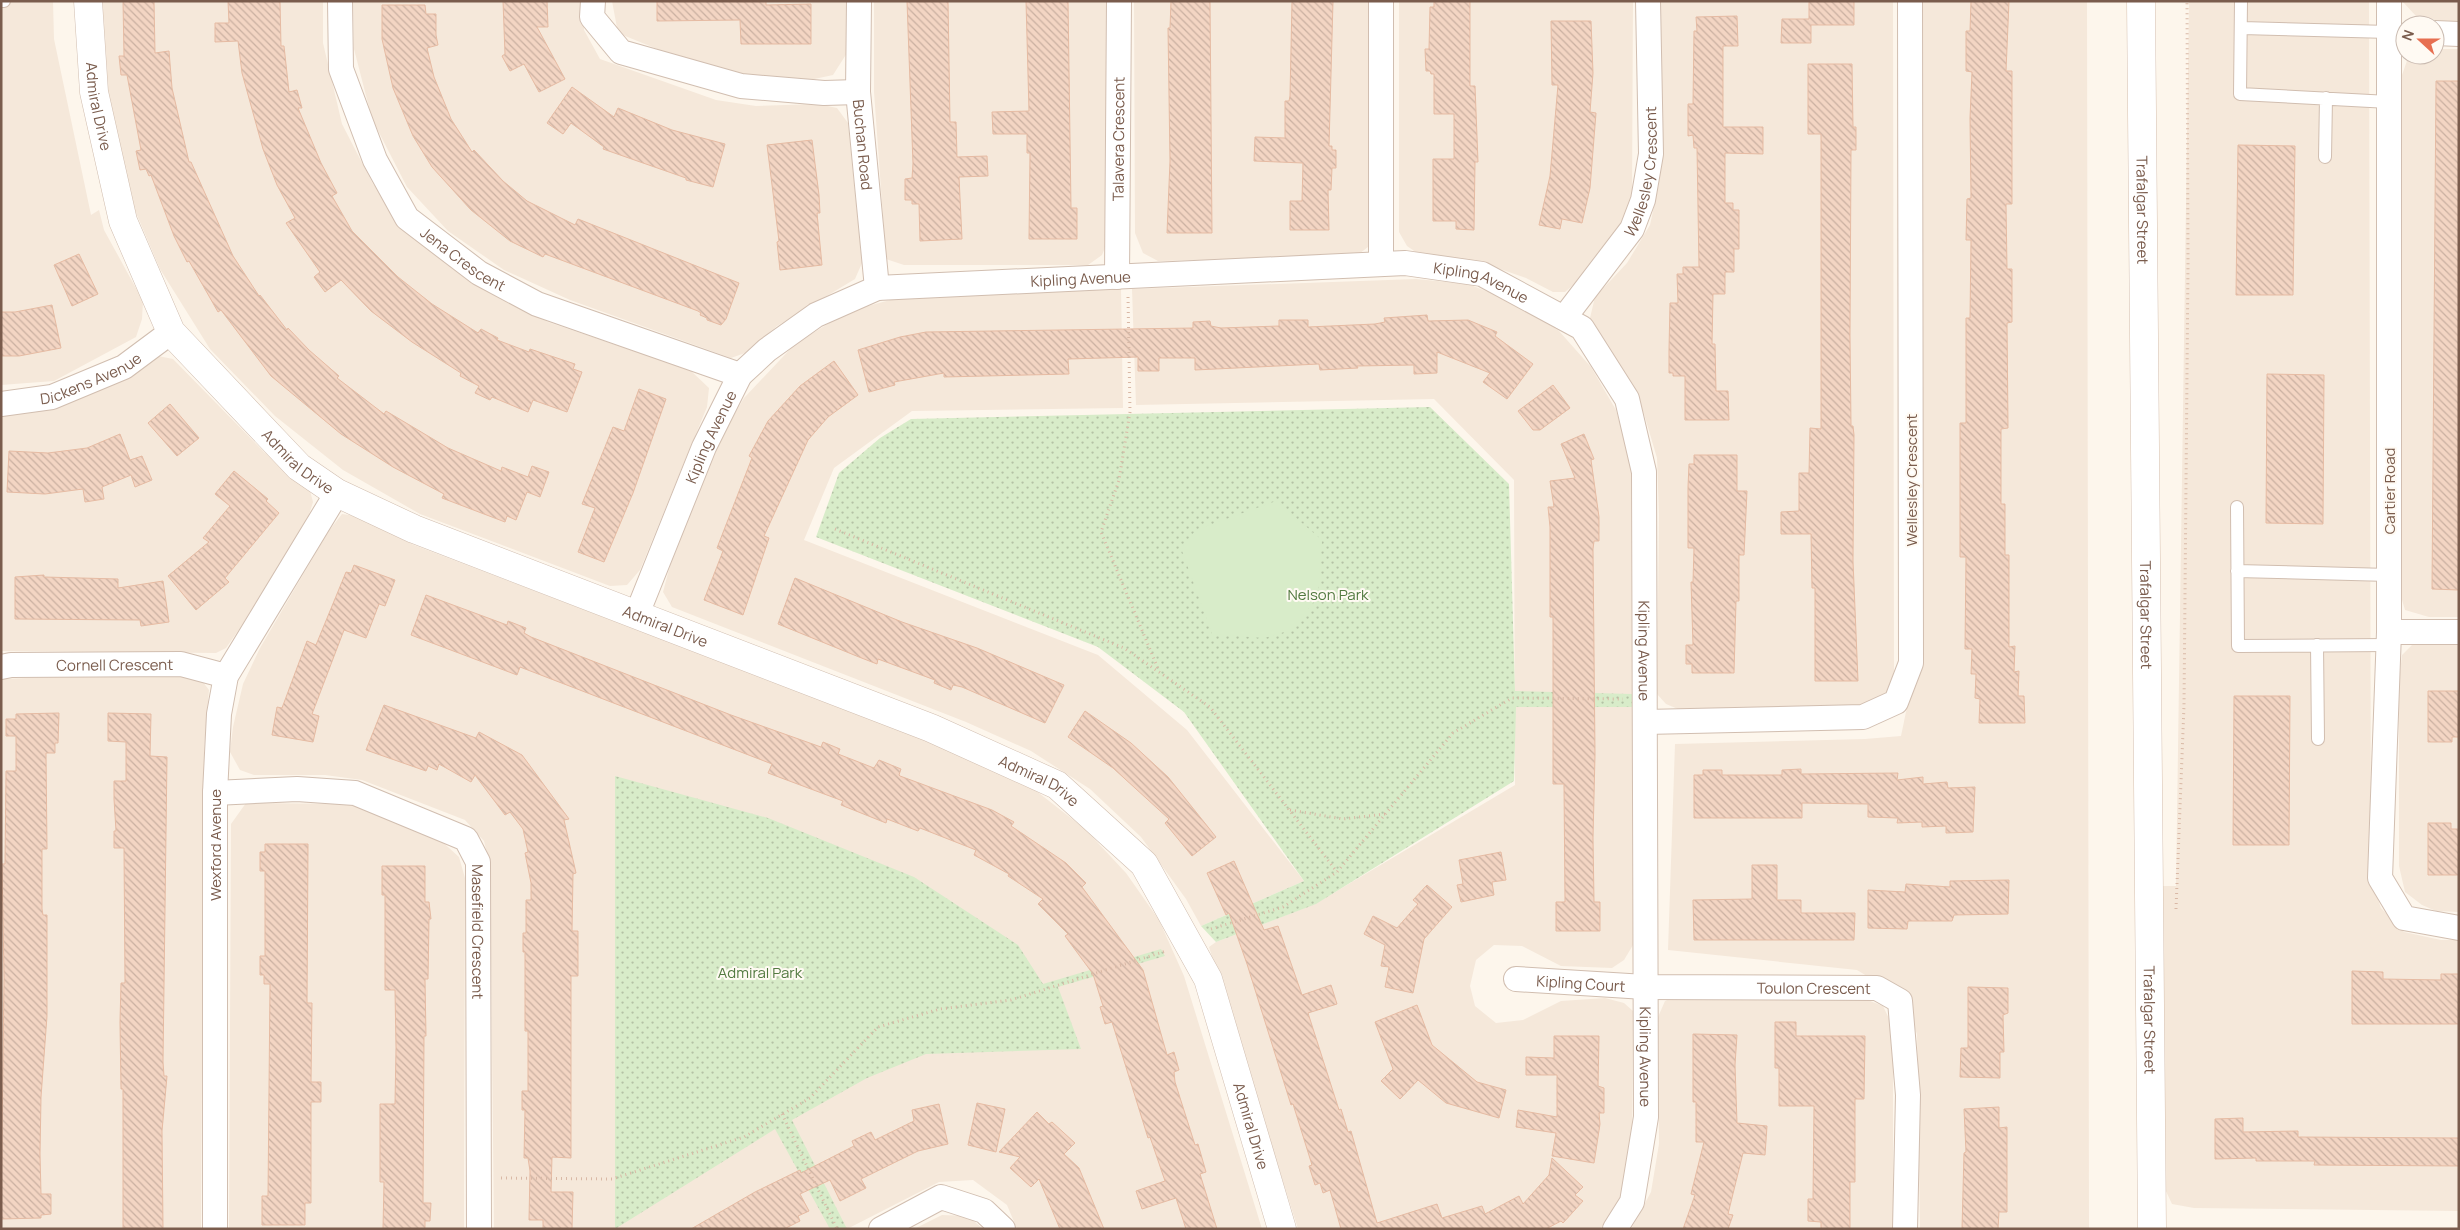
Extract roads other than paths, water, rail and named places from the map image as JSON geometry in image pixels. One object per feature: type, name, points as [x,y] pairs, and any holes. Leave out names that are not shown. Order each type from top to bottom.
[{"type":"street","name":"Admiral Drive","points":[[88,1],[94,92],[123,221],[171,332],[299,467],[337,493],[414,529],[931,728],[1057,785],[1144,864],[1208,979],[1282,1229]]},
{"type":"street","name":"Jena Crescent","points":[[340,1],[341,69],[375,160],[407,218],[479,273],[537,304],[740,375]]},
{"type":"street","points":[[593,1],[592,17],[621,52],[741,86],[824,93],[858,92]]},
{"type":"street","name":"Buchan Road","points":[[859,1],[858,92],[877,288]]},
{"type":"street","name":"Talavera Crescent","points":[[1119,1],[1122,287]]},
{"type":"street","points":[[1381,1],[1381,264]]},
{"type":"street","name":"Wellesley Crescent","points":[[1564,318],[1632,229],[1643,200],[1651,154],[1648,1]]},
{"type":"street","name":"Wellesley Crescent","points":[[1645,722],[1864,717],[1896,702],[1911,663],[1910,1]]},
{"type":"street","name":"Trafalgar Street","points":[[2141,1],[2152,1229]]},
{"type":"street","name":"Cartier Road","points":[[2389,1],[2395,24]]},
{"type":"street","points":[[2445,33],[2459,34]]},
{"type":"street","name":"Cartier Road","points":[[2395,50],[2389,102],[2389,575],[2380,878],[2404,918],[2459,928]]},
{"type":"street","name":"Kipling Avenue","points":[[637,614],[704,447],[740,375],[767,350],[816,314],[877,288],[1122,287],[1405,263],[1482,274],[1582,328],[1627,399],[1644,472],[1646,1117],[1632,1202],[1615,1229]]},
{"type":"street","name":"Dickens Avenue","points":[[1,404],[52,396],[124,367],[171,332]]},
{"type":"street","name":"Wexford Avenue","points":[[215,1229],[215,792],[219,714],[226,676],[337,493]]},
{"type":"street","points":[[2388,638],[2459,632]]},
{"type":"street","name":"Cornell Crescent","points":[[1,667],[11,665],[181,664],[226,676]]},
{"type":"street","name":"Masefield Crescent","points":[[215,792],[298,789],[355,793],[466,839],[478,862],[479,1229]]},
{"type":"street","name":"Kipling Court","points":[[1516,980],[1645,987]]},
{"type":"street","name":"Toulon Crescent","points":[[1645,987],[1877,988],[1900,1001],[1908,1095],[1905,1229]]},
{"type":"street","points":[[881,1229],[941,1197],[984,1211],[1003,1229]]},
{"type":"lane","points":[[2241,1],[2240,94],[2389,102]]},
{"type":"lane","points":[[2242,28],[2395,32]]},
{"type":"lane","points":[[2325,157],[2326,98]]},
{"type":"lane","points":[[2236,507],[2238,646],[2317,645],[2388,638]]},
{"type":"lane","points":[[2237,571],[2389,575]]},
{"type":"lane","points":[[2317,645],[2318,739]]},
{"type":"park label","name":"Nelson Park","points":[[1328,594]]},
{"type":"park label","name":"Admiral Park","points":[[760,972]]}]
